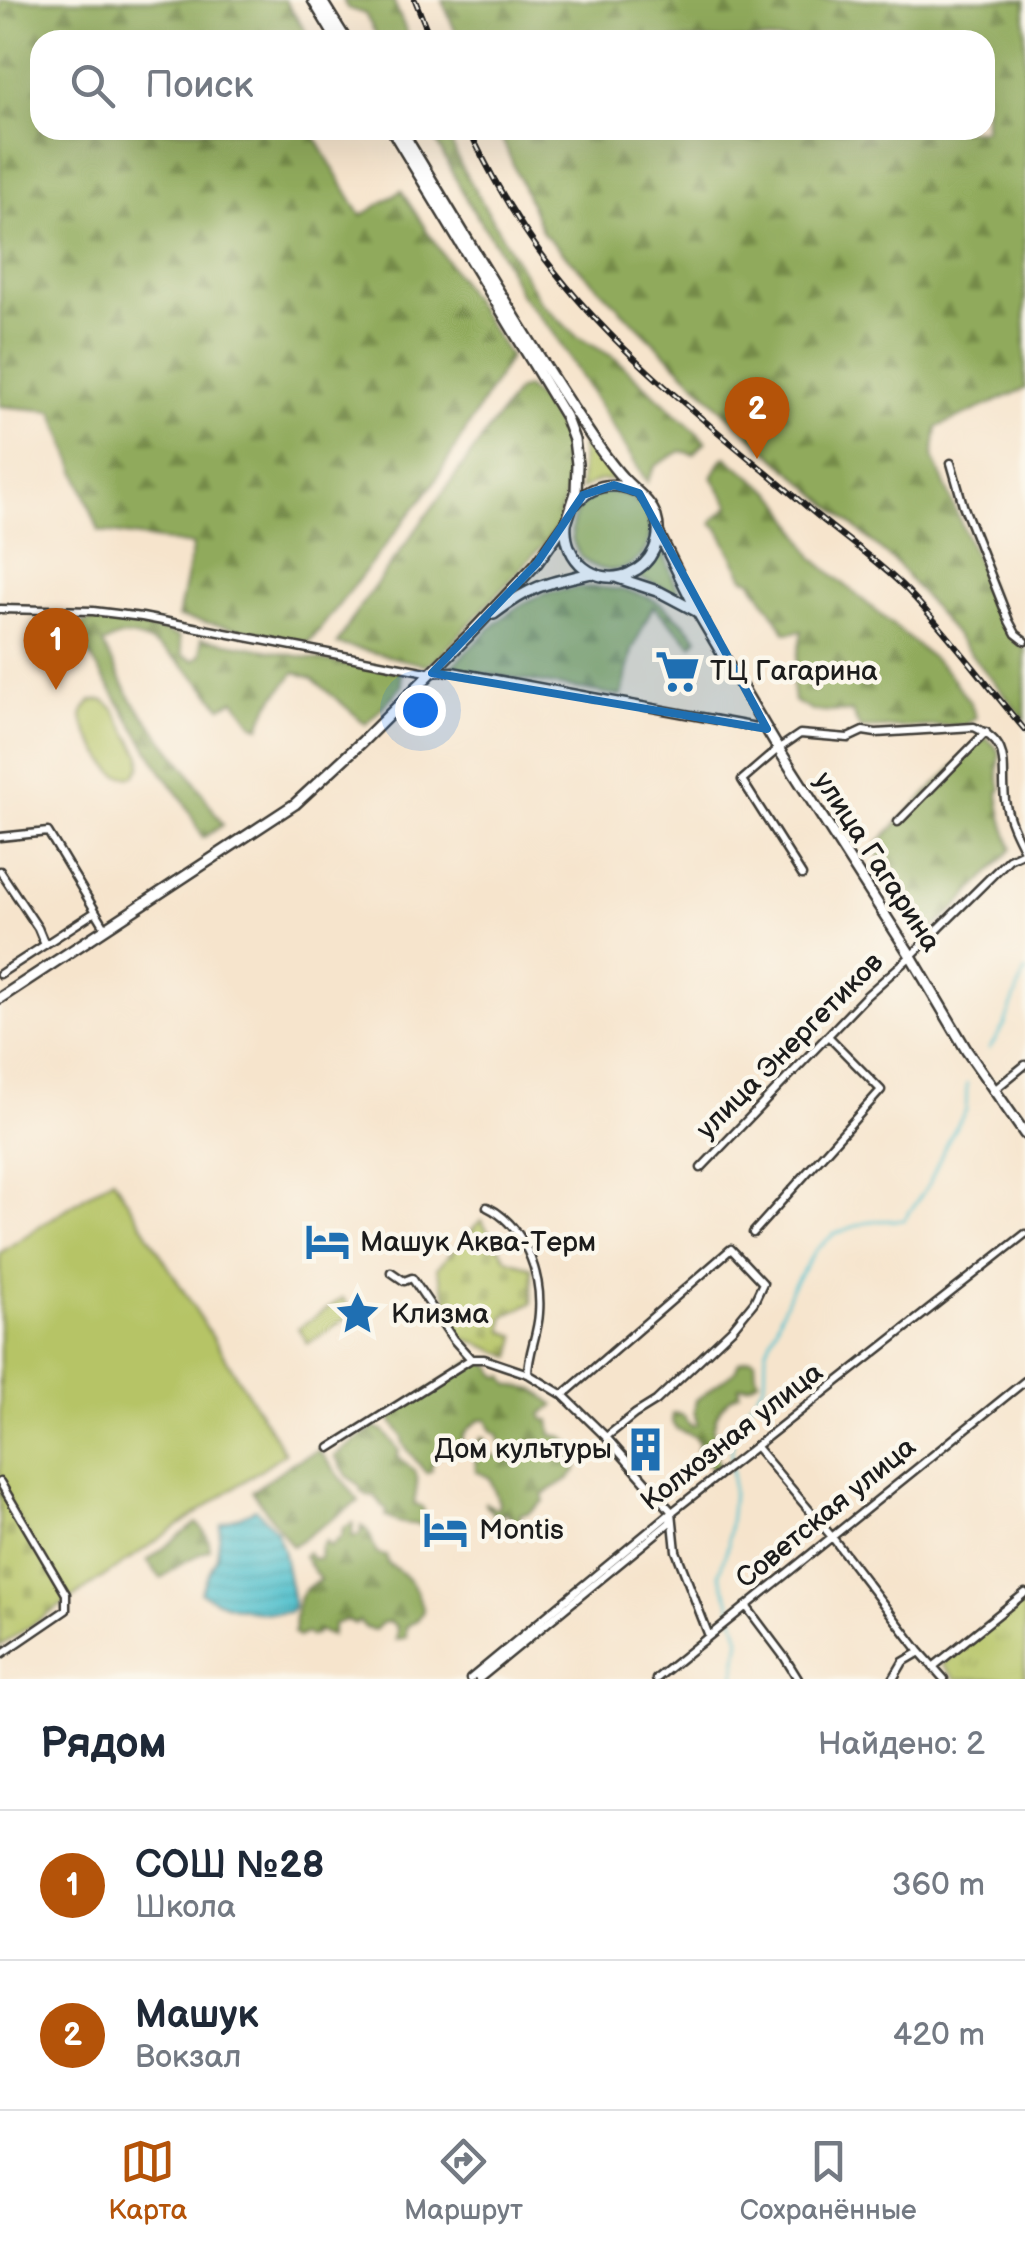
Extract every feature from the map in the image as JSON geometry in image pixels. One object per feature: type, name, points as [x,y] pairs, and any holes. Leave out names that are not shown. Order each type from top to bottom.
[{"type":"main road","points":[[313,0],[331,30]]},
{"type":"main road","points":[[321,0],[340,30]]},
{"type":"main road","points":[[398,140],[565,416],[577,464],[576,494],[568,517],[568,546],[573,557],[592,573]]},
{"type":"main road","points":[[407,140],[576,414],[602,452],[651,506],[658,532],[652,554],[646,563],[616,578]]},
{"type":"main road","points":[[0,998],[295,804],[432,672],[537,562],[583,495],[603,486],[635,491]]},
{"type":"main road","name":"улица Гагарина","points":[[658,532],[697,611],[778,749],[911,956],[967,1052],[1025,1134]]},
{"type":"main road","points":[[469,634],[528,590],[546,582],[592,573],[660,592],[697,611]]},
{"type":"street","points":[[951,462],[963,505],[1008,621],[1025,640]]},
{"type":"street","points":[[0,609],[94,610],[142,617],[432,672],[452,671],[767,728]]},
{"type":"street","points":[[802,875],[742,780],[800,734],[848,738],[863,731],[974,727],[986,732],[1002,750],[1009,820],[1025,852]]},
{"type":"street","points":[[898,822],[986,732]]},
{"type":"street","points":[[0,837],[48,832],[105,928]]},
{"type":"street","name":"улица Энергетиков","points":[[701,1168],[866,996],[1009,859],[1025,852]]},
{"type":"street","points":[[0,871],[45,944]]},
{"type":"street","points":[[0,974],[95,912]]},
{"type":"street","points":[[753,1232],[881,1090],[828,1036]]},
{"type":"street","points":[[994,1091],[1025,1065]]},
{"type":"street","points":[[487,1207],[502,1214],[537,1272],[540,1314],[528,1374]]},
{"type":"street","name":"Колхозная улица","points":[[470,1679],[483,1676],[735,1463],[1025,1234]]},
{"type":"street","points":[[564,1395],[731,1249],[763,1284],[754,1302],[732,1329],[656,1401],[606,1437]]},
{"type":"street","points":[[391,1272],[404,1281],[412,1278],[471,1359]]},
{"type":"street","points":[[330,1448],[471,1359],[484,1359],[528,1374],[564,1395],[673,1515],[676,1551],[709,1636]]},
{"type":"street","name":"Советская улица","points":[[656,1679],[1025,1381]]},
{"type":"street","points":[[756,1447],[944,1679]]},
{"type":"street","points":[[0,1482],[66,1594],[66,1610],[0,1655]]},
{"type":"street","points":[[933,1666],[1025,1593]]},
{"type":"street","points":[[746,1606],[798,1679]]},
{"type":"street","points":[[893,1679],[903,1662],[920,1652]]},
{"type":"highlighted area","points":[[614,485],[639,493],[767,729],[432,673],[537,563],[583,495]]},
{"type":"green space","points":[[0,0],[285,0],[304,30],[30,30],[30,140],[317,140],[361,216],[401,191],[510,357],[434,483],[309,643],[178,617],[193,545],[99,531],[53,411],[0,406]]},
{"type":"green space","points":[[343,0],[393,0],[406,30],[374,30],[365,14],[347,8]]},
{"type":"green space","points":[[442,0],[1025,0],[1025,389],[937,427],[933,457],[1008,634],[1025,649],[1025,720],[897,564],[737,424],[543,233],[502,140],[995,140],[995,30],[455,30]]},
{"type":"green space","points":[[435,140],[450,140],[462,168],[541,303],[576,336],[615,358],[706,441],[694,454],[681,451],[655,466],[647,482],[553,332],[521,295],[498,248]]},
{"type":"green space","points":[[526,387],[566,438],[570,456],[559,525],[437,659],[425,665],[337,644],[517,391]]},
{"type":"green space","points":[[585,444],[616,480],[598,481],[580,490]]},
{"type":"green space","points":[[726,457],[783,504],[814,559],[943,667],[970,702],[976,718],[966,725],[860,729],[852,712],[812,711],[794,701],[792,685],[802,631],[786,633],[751,580],[744,578],[718,528],[712,524],[730,506],[712,477]]},
{"type":"green space","points":[[611,492],[639,503],[650,531],[639,559],[611,570],[583,559],[572,531],[583,503]]},
{"type":"green space","points":[[661,547],[676,593],[638,577],[652,565]]},
{"type":"green space","points":[[589,587],[624,590],[650,598],[673,613],[698,638],[692,645],[653,606],[632,651],[622,696],[452,668],[494,626],[529,600]]},
{"type":"green space","points":[[95,620],[179,637],[183,656],[194,660],[201,655],[201,638],[401,671],[402,686],[366,724],[312,678],[295,672],[268,706],[260,727],[252,723],[235,700],[221,707],[191,673],[153,644],[126,636],[103,644],[131,699],[187,770],[223,825],[203,838],[183,800],[77,640],[77,625]]},
{"type":"green space","points":[[99,700],[114,709],[141,756],[141,766],[134,776],[113,771],[86,729],[83,711],[91,701]]},
{"type":"green space","points":[[987,738],[1000,754],[999,800],[1012,849],[926,934],[879,856],[877,844],[978,742]]},
{"type":"green space","points":[[113,1178],[285,1453],[68,1601],[0,1488],[0,1253]]},
{"type":"green space","points":[[481,1220],[507,1259],[532,1268],[532,1303],[504,1316],[503,1331],[516,1336],[512,1357],[458,1336],[437,1268]]},
{"type":"green space","points":[[343,1298],[353,1314],[308,1343],[298,1328]]},
{"type":"green space","points":[[755,1360],[759,1380],[739,1386],[739,1393],[729,1399],[717,1416],[713,1435],[720,1468],[712,1472],[697,1452],[699,1443],[694,1436],[676,1429],[673,1413],[683,1415],[691,1426],[697,1424],[696,1400],[735,1371],[739,1362]]},
{"type":"green space","points":[[483,1362],[493,1367],[499,1377],[504,1376],[509,1385],[535,1390],[555,1405],[542,1414],[543,1419],[550,1421],[552,1435],[564,1437],[573,1447],[569,1452],[579,1462],[569,1478],[543,1495],[544,1501],[520,1514],[530,1528],[525,1536],[520,1537],[506,1513],[502,1510],[502,1519],[498,1520],[484,1502],[497,1509],[499,1503],[490,1478],[476,1471],[475,1451],[481,1437],[485,1438],[483,1448],[488,1455],[496,1457],[502,1452],[498,1434],[492,1431],[487,1419],[481,1419],[465,1434],[461,1454],[441,1455],[426,1473],[403,1444],[389,1417],[470,1363]]},
{"type":"green space","points":[[374,1427],[384,1431],[399,1451],[397,1455],[414,1471],[414,1504],[423,1508],[424,1521],[434,1527],[402,1523],[386,1516],[387,1511],[375,1496],[361,1491],[335,1456]]},
{"type":"green space","points":[[319,1450],[359,1501],[292,1546],[252,1491],[292,1463]]},
{"type":"green space","points":[[0,1488],[68,1601],[0,1646]]},
{"type":"green space","points":[[196,1523],[206,1534],[210,1549],[161,1578],[147,1561]]},
{"type":"green space","points":[[353,1523],[352,1537],[361,1535],[362,1526],[366,1529],[377,1554],[386,1556],[388,1564],[413,1586],[423,1611],[406,1627],[406,1637],[396,1640],[397,1627],[390,1621],[375,1630],[359,1621],[355,1624],[345,1620],[334,1624],[331,1636],[318,1630],[316,1634],[298,1637],[294,1634],[298,1601],[306,1589],[320,1580],[304,1556],[308,1552],[312,1559],[320,1558],[321,1546],[326,1541],[330,1547],[342,1536],[343,1528]]},
{"type":"green space","points":[[1019,1604],[1025,1608],[1025,1679],[956,1679],[942,1664]]},
{"type":"water","points":[[256,1509],[275,1529],[283,1549],[293,1602],[288,1612],[242,1609],[200,1592],[217,1556],[221,1524]]},
{"type":"waterway","points":[[989,1049],[1004,1026],[1025,971]]},
{"type":"waterway","points":[[734,1679],[740,1639],[719,1574],[728,1545],[734,1436],[745,1411],[765,1383],[766,1351],[791,1289],[815,1251],[834,1234],[870,1221],[904,1220],[929,1184],[966,1110],[967,1084]]},
{"type":"railway","points":[[415,0],[427,30]]},
{"type":"railway","points":[[474,140],[519,222],[584,307],[678,398],[907,590],[1025,730]]},
{"type":"place","name":"Машук","points":[[757,459]]},
{"type":"place","name":"ТЦ Гагарина","points":[[677,671]]},
{"type":"place","name":"СОШ №28","points":[[56,690]]},
{"type":"place","name":"Машук Аква-Терм","points":[[327,1242]]},
{"type":"place","name":"Клизма","points":[[358,1314]]},
{"type":"place","name":"Дом культуры","points":[[645,1449]]},
{"type":"place","name":"Montis","points":[[446,1530]]}]
